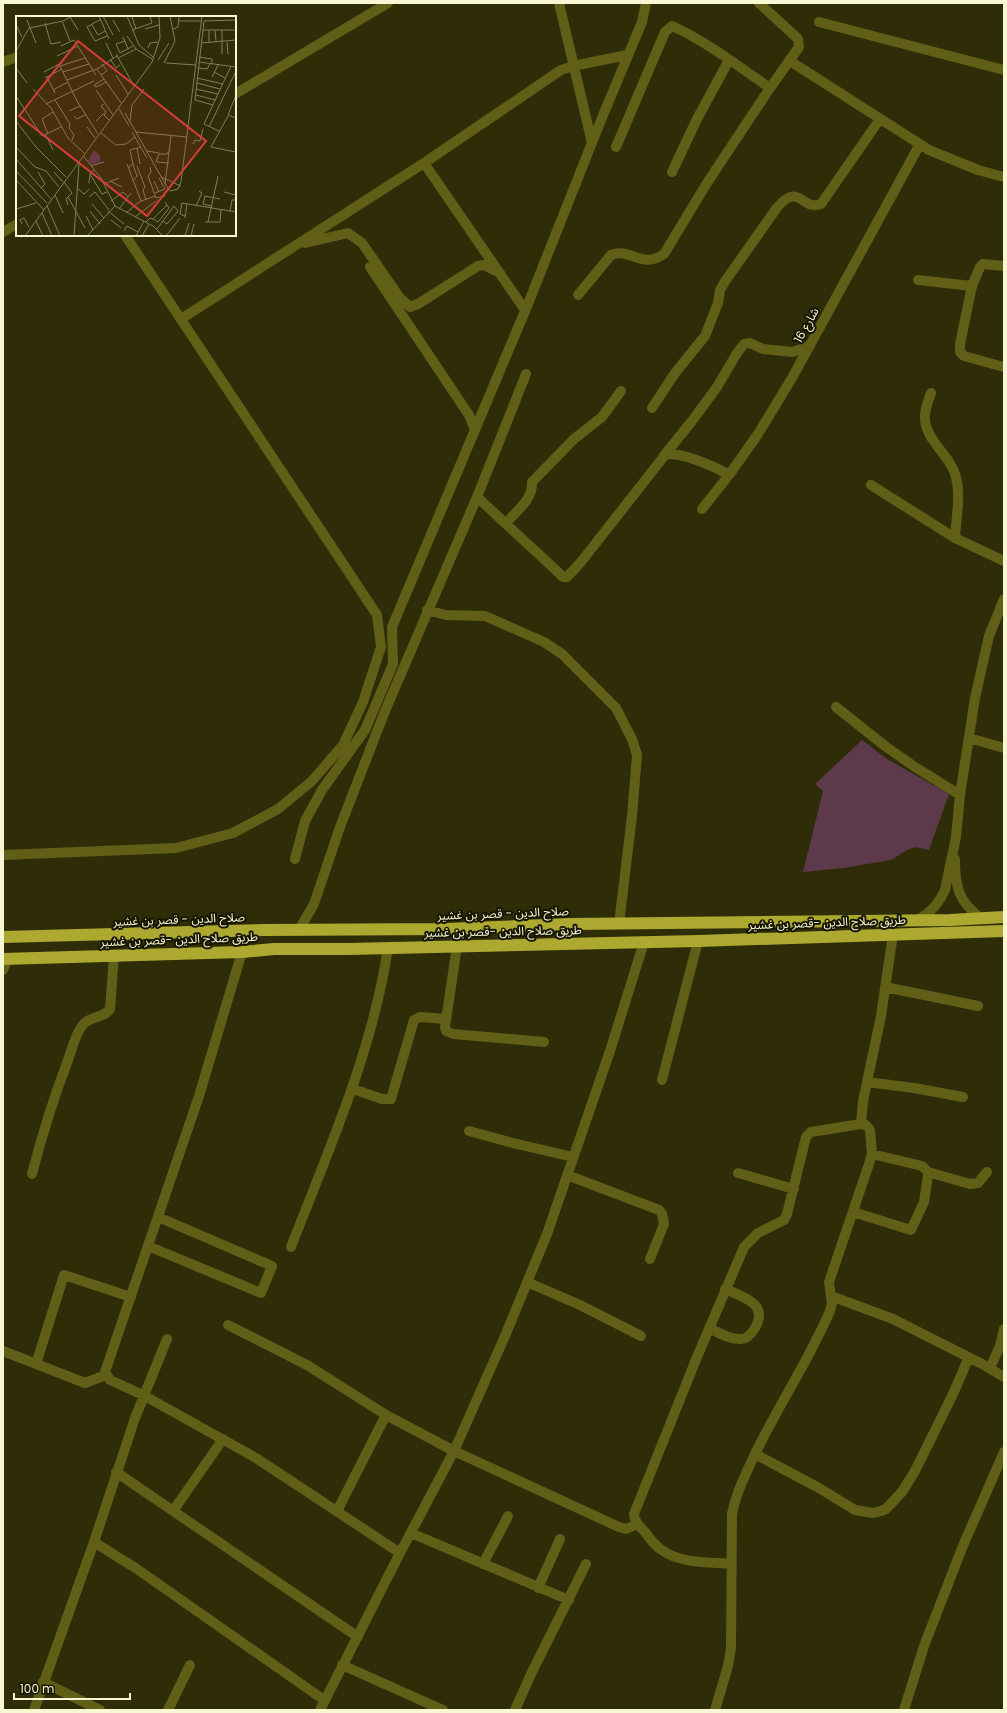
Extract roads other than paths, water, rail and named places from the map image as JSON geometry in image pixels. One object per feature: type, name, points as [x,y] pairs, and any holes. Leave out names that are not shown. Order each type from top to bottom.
[{"type":"highway","name":"صلاح الدين - قصر بن غشير","points":[[3,937],[1004,917]]},
{"type":"highway","points":[[304,930],[302,940],[306,946],[312,949]]},
{"type":"highway","points":[[245,951],[257,944],[258,940],[247,931]]},
{"type":"highway","name":"طريق صلاح الدين -قصر بن غشير","points":[[4,962],[114,955],[274,949],[698,941],[1004,931]]},
{"type":"street","points":[[236,93],[388,3]]},
{"type":"street","points":[[559,3],[592,143]]},
{"type":"street","points":[[296,859],[306,821],[322,790],[365,730],[393,664],[392,626],[525,310],[627,55],[642,22],[646,3]]},
{"type":"street","points":[[578,295],[604,261],[611,255],[622,253],[649,261],[664,254],[707,183],[799,47],[798,38],[759,3]]},
{"type":"street","points":[[819,22],[1004,70]]},
{"type":"street","points":[[616,147],[664,32],[672,26],[729,60],[770,88]]},
{"type":"street","points":[[181,319],[424,163],[561,70],[627,55]]},
{"type":"street","points":[[3,62],[16,57]]},
{"type":"street","points":[[672,172],[697,119],[729,60]]},
{"type":"street","points":[[790,61],[880,119],[945,158],[978,170],[1004,177]]},
{"type":"street","points":[[652,408],[675,374],[705,336],[718,303],[720,290],[782,201],[793,196],[813,205],[817,206],[821,204],[880,119]]},
{"type":"street","name":"شارع 16","points":[[702,509],[729,475],[758,434],[810,346],[920,144]]},
{"type":"street","points":[[424,163],[525,310]]},
{"type":"street","points":[[3,232],[16,225]]},
{"type":"street","points":[[294,247],[348,232]]},
{"type":"street","points":[[348,232],[362,243],[400,298],[410,307],[418,304],[478,266],[484,265],[500,273]]},
{"type":"street","points":[[348,232],[469,415],[475,430]]},
{"type":"street","points":[[3,855],[176,848],[233,833],[278,809],[312,780],[343,745],[364,702],[381,647],[376,615],[126,236]]},
{"type":"street","points":[[1004,266],[983,264],[980,266],[972,286],[960,344],[960,352],[964,356],[1004,367]]},
{"type":"street","points":[[918,280],[972,286]]},
{"type":"street","points":[[477,497],[563,577],[567,576],[581,562],[651,476],[717,387],[744,344],[750,343],[763,349],[792,352],[810,346]]},
{"type":"street","points":[[304,930],[340,827],[385,711],[427,610],[477,497],[526,374]]},
{"type":"street","points":[[506,523],[529,496],[532,488],[532,482],[574,439],[602,417],[620,391]]},
{"type":"street","points":[[931,393],[925,412],[926,427],[929,434],[951,463],[959,489],[955,538]]},
{"type":"street","points":[[663,458],[668,454],[707,463],[729,475]]},
{"type":"street","points":[[871,485],[955,538],[1004,561]]},
{"type":"street","points":[[1004,599],[989,636],[975,698],[960,795],[956,837],[955,880],[966,905],[984,918],[1004,910]]},
{"type":"street","points":[[427,610],[446,615],[485,616],[544,642],[562,654],[616,708],[632,739],[637,755],[632,816],[619,924]]},
{"type":"street","points":[[836,707],[885,746],[960,795]]},
{"type":"street","points":[[969,738],[1004,748]]},
{"type":"street","points":[[919,919],[932,910],[942,898],[956,837]]},
{"type":"street","points":[[861,1124],[893,934]]},
{"type":"street","points":[[662,1080],[698,941]]},
{"type":"street","points":[[320,1710],[410,1533],[454,1451],[505,1336],[547,1234],[610,1051],[644,942]]},
{"type":"street","points":[[457,946],[445,1029],[453,1034],[544,1042]]},
{"type":"street","points":[[291,1247],[353,1089],[368,1040],[383,980],[388,948]]},
{"type":"street","points":[[245,951],[199,1096],[105,1372],[110,1380],[143,1395],[256,1458],[400,1553]]},
{"type":"street","points":[[32,1174],[64,1070],[78,1033],[82,1025],[88,1019],[107,1013],[110,1009],[114,955]]},
{"type":"street","points":[[885,988],[978,1006]]},
{"type":"street","points":[[353,1089],[382,1099],[390,1099],[414,1020],[420,1017],[446,1019]]},
{"type":"street","points":[[867,1082],[914,1088],[963,1097]]},
{"type":"street","points":[[715,1710],[728,1666],[731,1648],[732,1564],[732,1514],[735,1501],[739,1488],[755,1454],[828,1317],[832,1304],[829,1282],[872,1154],[870,1130],[866,1125],[861,1124],[811,1132],[807,1135],[794,1189],[784,1220],[758,1233],[744,1246],[709,1328],[634,1514],[634,1519],[656,1545],[664,1552],[675,1557],[732,1564]]},
{"type":"street","points":[[469,1131],[573,1157]]},
{"type":"street","points":[[872,1154],[922,1166],[928,1172],[975,1184],[982,1180],[987,1172]]},
{"type":"street","points":[[853,1212],[911,1230],[924,1202],[928,1172]]},
{"type":"street","points":[[738,1173],[794,1189]]},
{"type":"street","points":[[567,1175],[659,1210],[664,1219],[664,1224],[650,1259]]},
{"type":"street","points":[[148,1246],[261,1293],[272,1266],[158,1217]]},
{"type":"street","points":[[36,1364],[64,1274],[131,1297]]},
{"type":"street","points":[[527,1282],[580,1305],[641,1336]]},
{"type":"street","points":[[709,1328],[733,1338],[741,1339],[748,1336],[760,1317],[759,1311],[753,1303],[726,1289]]},
{"type":"street","points":[[831,1296],[893,1319],[969,1357],[1004,1377]]},
{"type":"street","points":[[228,1325],[307,1365],[386,1415],[454,1451],[619,1527],[626,1528],[638,1524]]},
{"type":"street","points":[[990,1368],[1000,1346],[1004,1329]]},
{"type":"street","points":[[34,1710],[94,1542],[116,1472],[143,1395],[167,1338]]},
{"type":"street","points":[[3,1351],[85,1383],[106,1375]]},
{"type":"street","points":[[755,1454],[819,1488],[855,1510],[874,1512],[886,1509],[902,1492],[915,1471],[953,1394],[969,1357]]},
{"type":"street","points":[[337,1511],[386,1415]]},
{"type":"street","points":[[173,1511],[223,1439]]},
{"type":"street","points":[[904,1710],[924,1646],[962,1548],[1004,1452]]},
{"type":"street","points":[[116,1472],[358,1637]]},
{"type":"street","points":[[482,1564],[508,1516]]},
{"type":"street","points":[[410,1533],[569,1600]]},
{"type":"street","points":[[538,1588],[560,1538]]},
{"type":"street","points":[[94,1542],[143,1574],[324,1700]]},
{"type":"street","points":[[515,1710],[532,1672],[586,1564]]},
{"type":"street","points":[[168,1710],[190,1665]]},
{"type":"street","points":[[342,1666],[443,1710]]},
{"type":"street","points":[[43,1682],[100,1710]]}]
